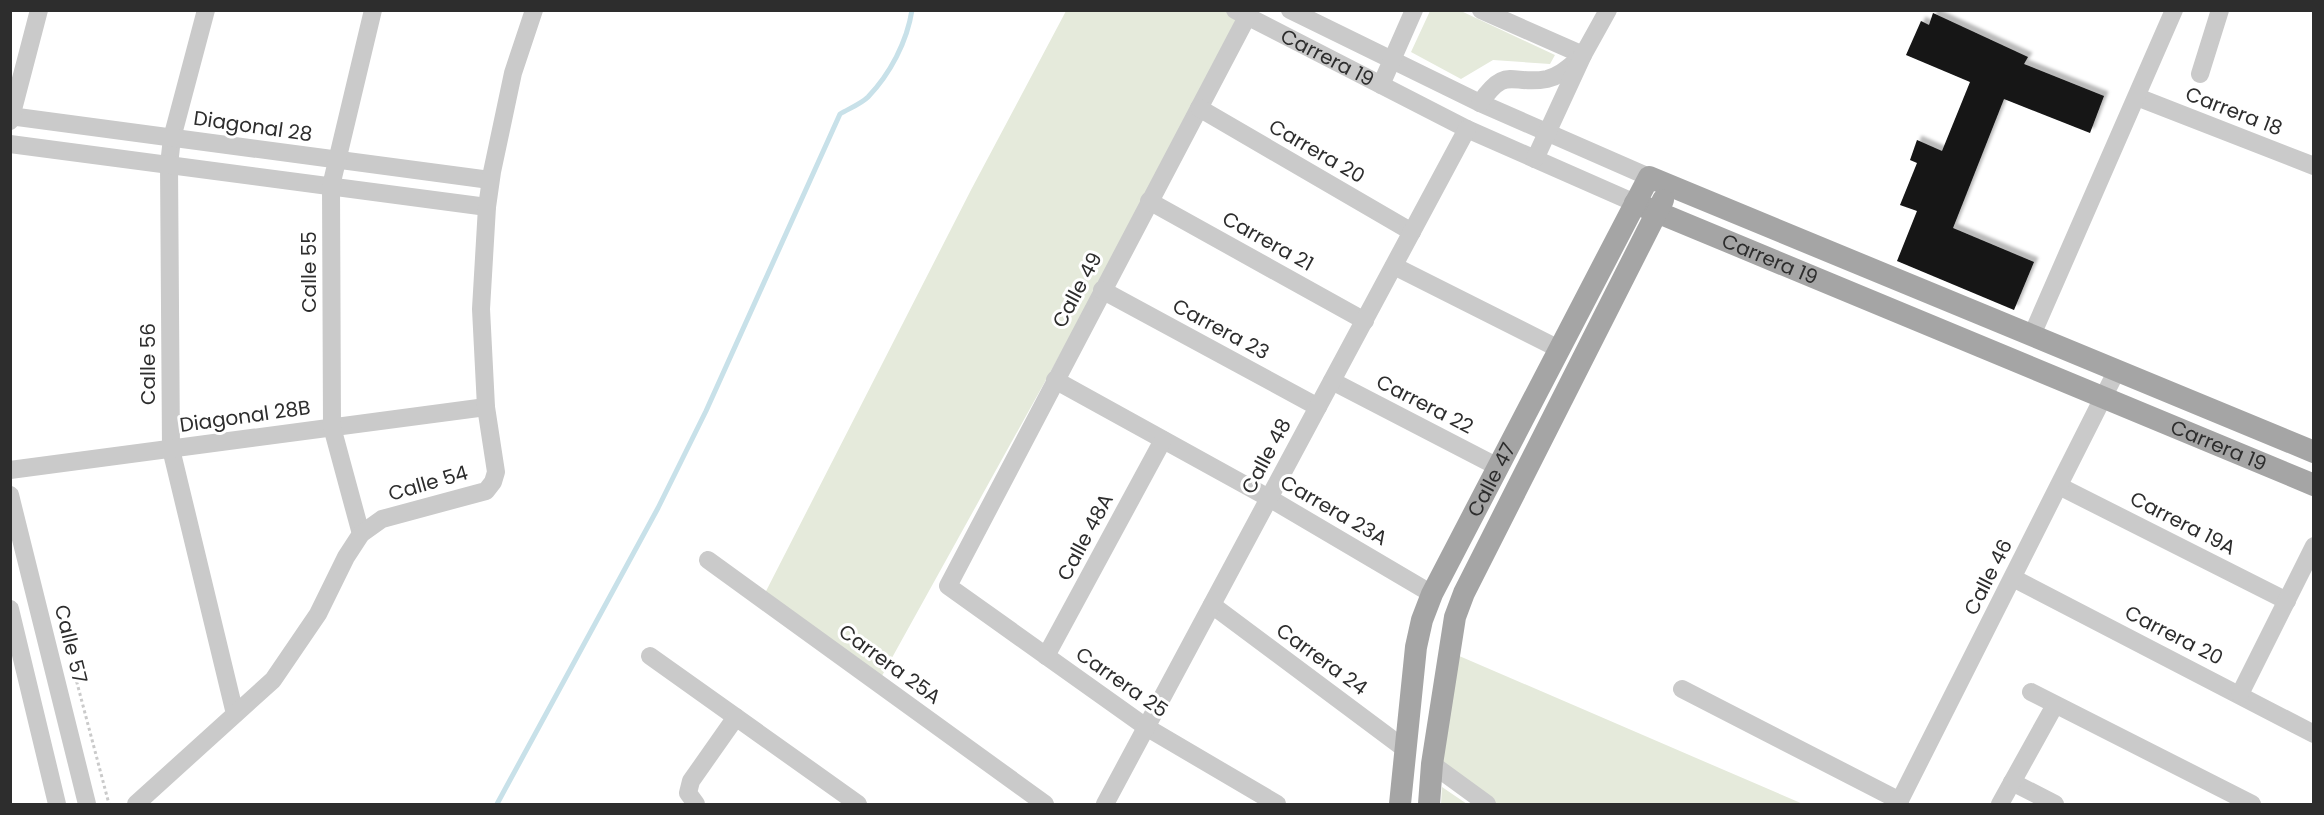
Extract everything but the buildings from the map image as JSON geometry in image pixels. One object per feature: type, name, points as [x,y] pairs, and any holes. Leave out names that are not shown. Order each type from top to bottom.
[{"type":"main road","name":"Carrera 19","points":[[1649,177],[2313,452]]},
{"type":"main road","name":"Calle 47","points":[[1400,804],[1416,647],[1422,620],[1432,594],[1649,177]]},
{"type":"main road","name":"Calle 47","points":[[1429,804],[1432,764],[1455,617],[1464,593],[1670,186]]},
{"type":"main road","name":"Carrera 19","points":[[1635,204],[2104,396],[2313,485]]},
{"type":"main road","points":[[1503,458],[1532,459]]},
{"type":"street","points":[[11,118],[39,10]]},
{"type":"street","name":"Calle 56","points":[[206,10],[172,138],[169,165],[171,449],[235,714]]},
{"type":"street","name":"Calle 55","points":[[362,534],[332,427],[331,186],[373,10]]},
{"type":"street","name":"Calle 54","points":[[136,804],[273,680],[318,614],[346,557],[362,534],[382,519],[486,490],[493,483],[496,472],[486,407],[481,309],[487,207],[490,180],[513,73],[534,10]]},
{"type":"street","name":"Carrera 19","points":[[1290,10],[1479,103],[1649,177]]},
{"type":"street","points":[[1381,85],[1414,10]]},
{"type":"street","points":[[1481,10],[1506,16],[1582,55]]},
{"type":"street","points":[[1535,159],[1582,55],[1608,10]]},
{"type":"street","points":[[2032,335],[2138,97],[2174,10]]},
{"type":"street","points":[[2200,74],[2220,10]]},
{"type":"street","name":"Carrera 19","points":[[1241,14],[1467,129],[1635,204]]},
{"type":"street","name":"Calle 49","points":[[948,586],[1054,380],[1199,108],[1241,14]]},
{"type":"street","points":[[1479,103],[1492,86],[1504,79],[1546,79],[1563,72],[1582,55]]},
{"type":"street","name":"Carrera 18","points":[[2138,97],[2313,166]]},
{"type":"street","name":"Carrera 20","points":[[1199,108],[1412,232]]},
{"type":"street","name":"Diagonal 28","points":[[11,118],[490,180]]},
{"type":"street","name":"Calle 48","points":[[1105,804],[1467,129]]},
{"type":"street","points":[[10,144],[487,207]]},
{"type":"street","name":"Carrera 21","points":[[1149,201],[1365,321]]},
{"type":"street","points":[[1394,266],[1559,349]]},
{"type":"street","name":"Carrera 23","points":[[1102,290],[1318,407]]},
{"type":"street","name":"Calle 46","points":[[1899,803],[2117,370]]},
{"type":"street","name":"Carrera 23A","points":[[1054,380],[1269,498],[1432,594]]},
{"type":"street","name":"Carrera 22","points":[[1332,381],[1503,458]]},
{"type":"street","name":"Diagonal 28B","points":[[10,470],[486,407]]},
{"type":"street","name":"Calle 48A","points":[[1046,656],[1163,440]]},
{"type":"street","name":"Carrera 19A","points":[[2059,486],[2287,601]]},
{"type":"street","name":"Calle 57","points":[[10,495],[87,804]]},
{"type":"street","points":[[2240,694],[2313,546]]},
{"type":"street","name":"Carrera 25A","points":[[708,560],[1045,804]]},
{"type":"street","name":"Carrera 20","points":[[2013,578],[2240,694],[2313,734]]},
{"type":"street","name":"Carrera 25","points":[[948,586],[1146,727],[1277,804]]},
{"type":"street","name":"Carrera 24","points":[[1212,606],[1405,748]]},
{"type":"street","points":[[10,609],[57,804]]},
{"type":"street","points":[[650,656],[858,804]]},
{"type":"street","points":[[1682,689],[1899,803]]},
{"type":"street","points":[[2031,692],[2252,804]]},
{"type":"street","points":[[2000,804],[2055,705]]},
{"type":"street","points":[[696,804],[688,793],[691,781],[736,717]]},
{"type":"street","points":[[1432,764],[1487,804]]},
{"type":"street","points":[[2013,782],[2055,804]]},
{"type":"shaded area","points":[[1235,10],[1247,17],[878,683],[762,599],[972,188],[1066,11]]},
{"type":"shaded area","points":[[1430,11],[1461,11],[1555,55],[1550,64],[1493,60],[1461,79],[1411,52]]},
{"type":"shaded area","points":[[1450,652],[1803,804],[1489,804],[1432,764]]},
{"type":"shaded area","points":[[1442,787],[1467,804],[1441,804]]},
{"type":"waterway","points":[[497,804],[658,508],[706,411],[840,114],[865,100],[883,78],[902,46],[912,10]]}]
